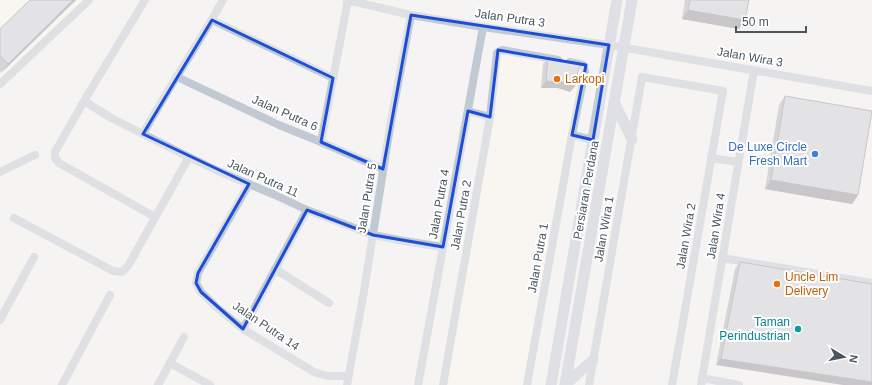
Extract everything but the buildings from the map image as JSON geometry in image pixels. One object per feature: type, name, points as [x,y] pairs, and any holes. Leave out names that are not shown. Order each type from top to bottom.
[{"type":"main road","name":"Persiaran Perdana","points":[[551,385],[617,0]]},
{"type":"main road","name":"Persiaran Perdana","points":[[565,385],[632,0]]},
{"type":"main road","points":[[614,102],[632,139]]},
{"type":"main road","points":[[565,385],[593,360]]},
{"type":"street","points":[[0,84],[89,0]]},
{"type":"street","points":[[145,0],[84,101],[55,152],[55,158],[59,163],[155,217]]},
{"type":"street","points":[[143,134],[223,0]]},
{"type":"street","points":[[321,142],[347,0]]},
{"type":"street","name":"Jalan Putra 3","points":[[347,0],[411,15],[624,47]]},
{"type":"street","name":"Jalan Putra 5","points":[[347,385],[373,236],[391,120],[411,15]]},
{"type":"street","points":[[212,20],[333,78]]},
{"type":"street","name":"Jalan Putra 4","points":[[418,385],[483,27]]},
{"type":"street","name":"Jalan Wira 3","points":[[624,47],[872,91]]},
{"type":"street","name":"Jalan Putra 2","points":[[443,385],[490,117],[497,53],[502,50],[583,64]]},
{"type":"street","name":"Jalan Putra 1","points":[[527,385],[584,71],[583,64]]},
{"type":"street","name":"Jalan Wira 4","points":[[702,382],[754,70]]},
{"type":"street","name":"Jalan Putra 6","points":[[177,77],[279,124],[383,169]]},
{"type":"street","name":"Jalan Wira 2","points":[[642,77],[723,91],[672,385]]},
{"type":"street","name":"Jalan Wira 1","points":[[589,385],[642,77]]},
{"type":"street","name":"Jalan Putra 11","points":[[84,101],[114,119],[189,157],[307,210],[373,236],[443,247]]},
{"type":"street","points":[[468,111],[490,117]]},
{"type":"street","points":[[572,135],[593,140]]},
{"type":"street","points":[[0,172],[35,155]]},
{"type":"street","points":[[14,218],[113,271],[122,272],[128,266],[189,157]]},
{"type":"street","points":[[711,158],[738,162]]},
{"type":"street","name":"Jalan Putra 14","points":[[249,184],[198,273],[196,283],[201,292],[243,329],[314,372],[327,376],[348,376]]},
{"type":"street","points":[[243,329],[307,210]]},
{"type":"street","points":[[0,320],[34,257]]},
{"type":"street","points":[[722,258],[872,283]]},
{"type":"street","points":[[275,269],[329,303]]},
{"type":"street","points":[[62,385],[110,295]]},
{"type":"street","points":[[158,385],[184,337]]},
{"type":"street","points":[[170,363],[210,385]]},
{"type":"street","points":[[702,382],[739,385]]},
{"type":"highlighted area","points":[[411,15],[609,45],[593,140],[572,135],[586,65],[498,50],[490,117],[468,111],[443,247],[373,235],[307,210],[243,329],[201,292],[196,283],[198,273],[249,184],[143,134],[212,20],[333,78],[321,142],[383,169]]},
{"type":"shaded area","points":[[0,0],[84,0],[0,80]]},
{"type":"shaded area","points":[[501,46],[585,62],[571,157],[531,385],[439,385],[485,128],[495,51]]},
{"type":"place","name":"Larkopi","points":[[557,79]]},
{"type":"place","name":"De Luxe Circle Fresh Mart","points":[[815,154]]},
{"type":"place","name":"Uncle Lim Delivery","points":[[777,284]]},
{"type":"place","name":"Taman Perindustrian","points":[[798,329]]}]
